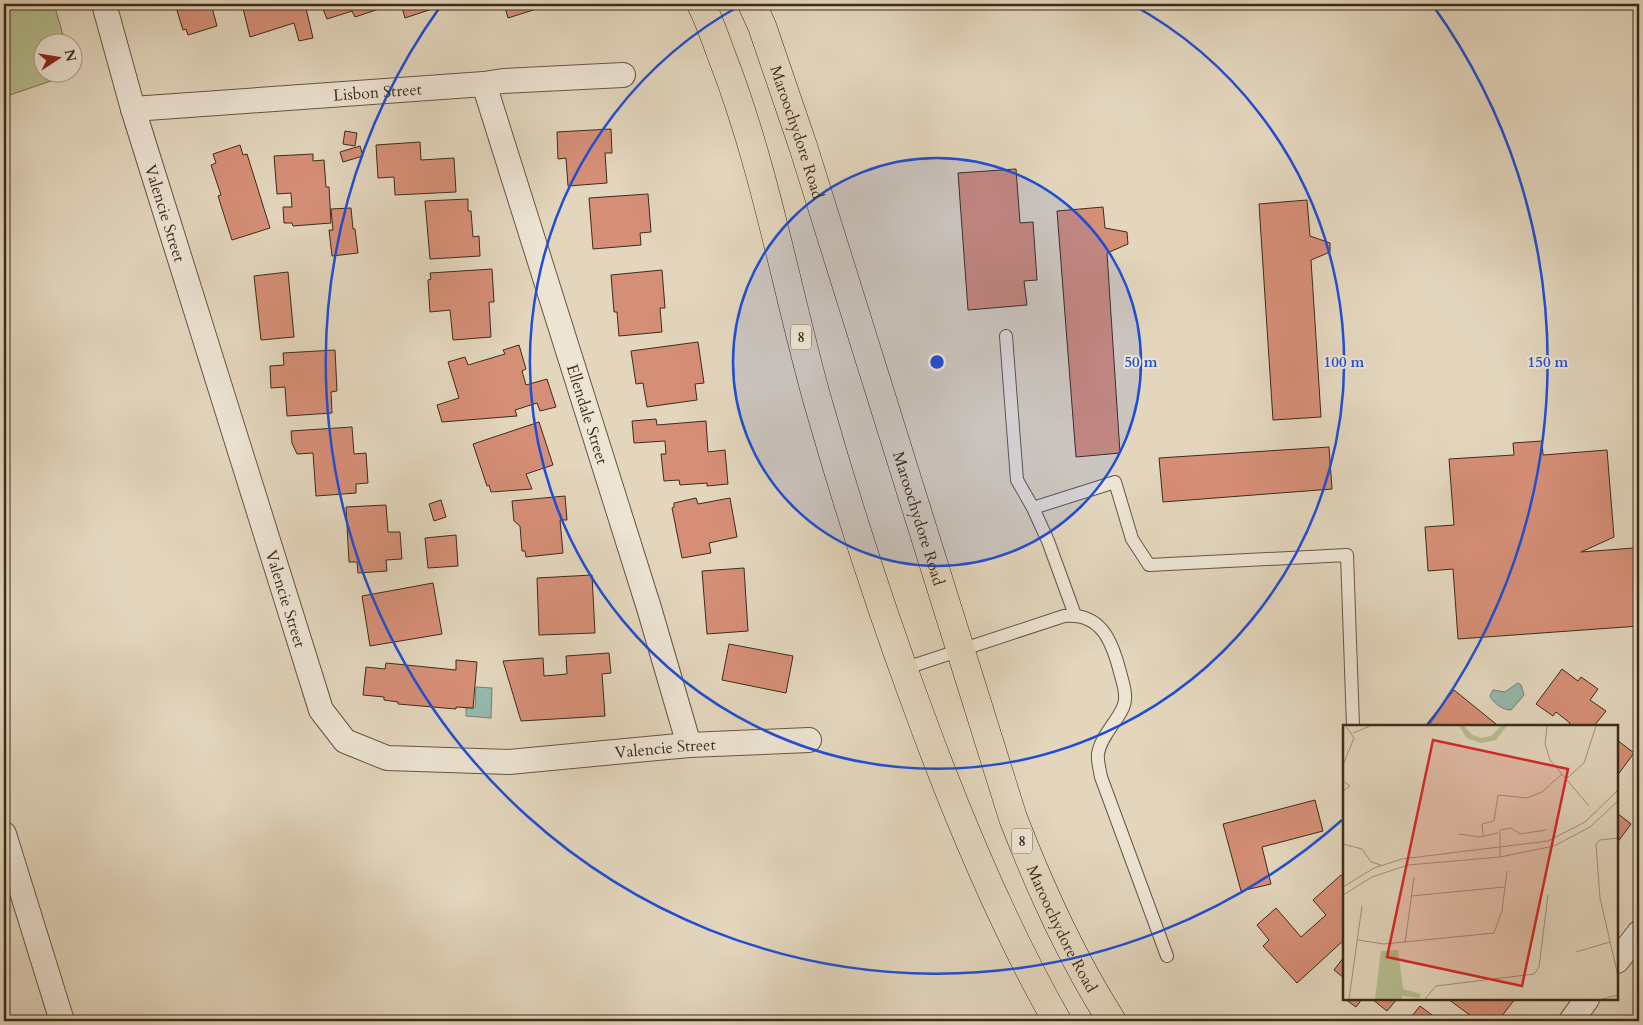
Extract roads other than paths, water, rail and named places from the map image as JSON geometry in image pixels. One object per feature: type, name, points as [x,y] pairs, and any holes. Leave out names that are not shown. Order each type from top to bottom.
[{"type":"main road","name":"8","points":[[701,4],[743,112],[763,182],[792,306],[818,400],[878,597],[903,669],[947,787],[993,898],[1057,1021]]},
{"type":"main road","name":"Maroochydore Road","points":[[752,4],[762,26],[803,146],[1013,818],[1035,875],[1070,949],[1092,991],[1112,1021]]},
{"type":"street","name":"Valencie Street","points":[[104,4],[133,109],[321,710],[345,742],[387,758],[509,762],[688,745],[809,740]]},
{"type":"street","name":"Lisbon Street","points":[[133,109],[484,84],[503,81],[622,75]]},
{"type":"street","name":"Ellendale Street","points":[[484,84],[649,608],[688,745]]},
{"type":"street","points":[[4,834],[62,1021]]},
{"type":"street","points":[[1618,960],[1639,933]]},
{"type":"street","points":[[1571,1021],[1586,1000]]},
{"type":"lane","points":[[1006,336],[1017,480],[1033,508],[1048,541],[1075,615]]},
{"type":"lane","points":[[1033,508],[1115,482],[1132,539],[1149,566],[1347,555],[1353,725]]},
{"type":"lane","points":[[903,669],[1064,616],[1075,615],[1086,618],[1096,623],[1108,636],[1116,656],[1126,699],[1122,711],[1110,726],[1102,741],[1098,755],[1101,777],[1167,956]]},
{"type":"water","points":[[1518,683],[1521,685],[1524,695],[1511,710],[1499,706],[1490,696],[1493,690],[1505,692]]},
{"type":"water","points":[[476,687],[492,688],[491,718],[466,716],[466,708],[475,708]]}]
